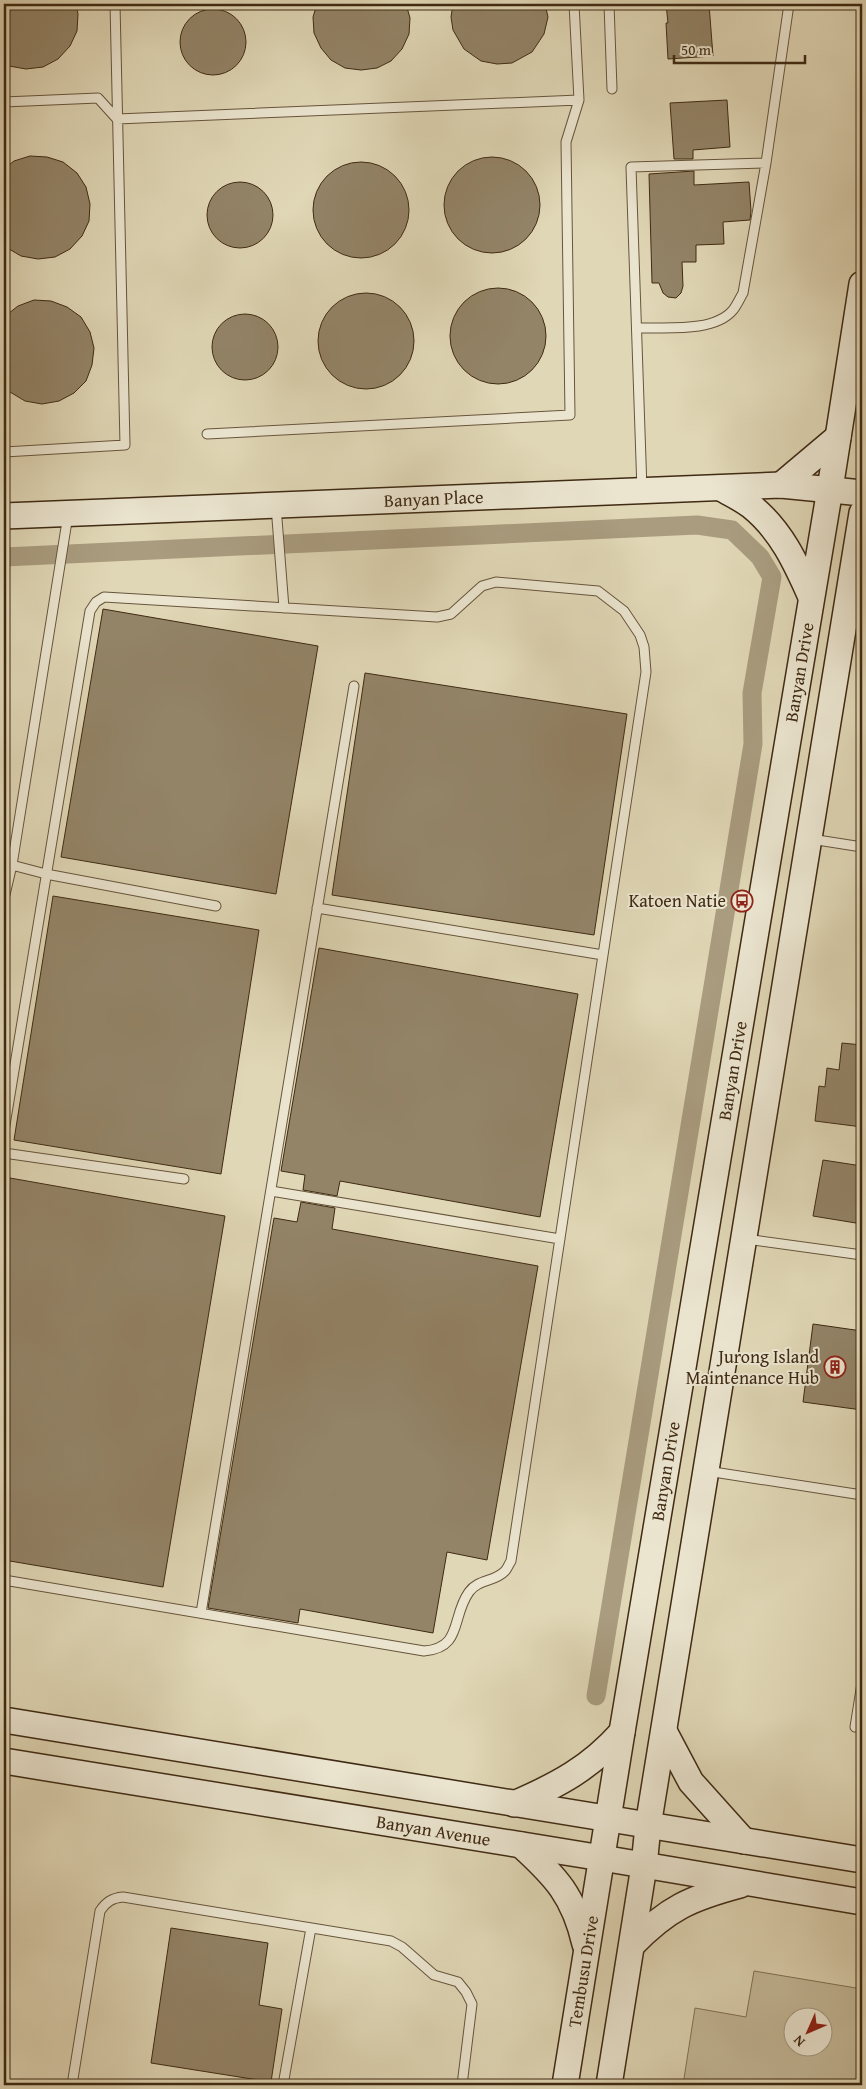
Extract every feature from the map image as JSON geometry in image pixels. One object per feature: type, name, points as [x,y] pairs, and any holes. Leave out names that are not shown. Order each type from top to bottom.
[{"type":"street","name":"Banyan Drive","points":[[602,1858],[830,489],[862,284]]},
{"type":"street","points":[[781,485],[838,436]]},
{"type":"street","name":"Banyan Place","points":[[4,516],[67,524],[276,516],[642,491],[781,485],[862,493]]},
{"type":"street","points":[[721,488],[750,505],[768,521],[791,552],[811,597]]},
{"type":"street","name":"Banyan Drive","points":[[644,1866],[648,1826],[862,513]]},
{"type":"street","points":[[4,1720],[862,1860]]},
{"type":"street","points":[[664,1730],[691,1782],[744,1841]]},
{"type":"street","points":[[514,1804],[555,1786],[584,1768],[605,1751],[622,1732]]},
{"type":"street","name":"Banyan Avenue","points":[[4,1761],[862,1902]]},
{"type":"street","points":[[521,1845],[550,1871],[569,1896],[580,1922],[586,1954]]},
{"type":"street","name":"Tembusu Drive","points":[[565,2085],[602,1858]]},
{"type":"street","points":[[609,2085],[644,1866]]},
{"type":"street","points":[[632,1945],[651,1925],[678,1906],[709,1893],[747,1883]]},
{"type":"lane","points":[[4,452],[125,445],[115,4]]},
{"type":"lane","points":[[207,434],[570,415],[566,142],[579,100],[574,4]]},
{"type":"lane","points":[[609,4],[612,89]]},
{"type":"lane","points":[[637,328],[708,325],[722,319],[734,309],[743,293],[766,163],[789,4]]},
{"type":"lane","points":[[4,102],[98,98],[117,119]]},
{"type":"lane","points":[[117,119],[579,100]]},
{"type":"lane","points":[[642,491],[631,167],[766,163]]},
{"type":"lane","points":[[276,516],[284,608]]},
{"type":"lane","points":[[4,900],[8,864],[67,524]]},
{"type":"lane","points":[[4,1131],[90,611],[96,602],[104,597],[437,617],[451,614],[482,586],[496,582],[598,591],[624,611],[640,634],[644,647],[646,672],[511,1561],[505,1571],[493,1579],[476,1583],[469,1591],[449,1642],[438,1650],[424,1651],[4,1580]]},
{"type":"lane","points":[[201,1613],[354,686]]},
{"type":"lane","points":[[809,838],[862,847]]},
{"type":"lane","points":[[8,864],[46,874],[216,906]]},
{"type":"lane","points":[[317,908],[603,955]]},
{"type":"lane","points":[[4,1153],[184,1180]]},
{"type":"lane","points":[[271,1190],[560,1239]]},
{"type":"lane","points":[[744,1238],[862,1255]]},
{"type":"lane","points":[[706,1471],[862,1495]]},
{"type":"lane","points":[[855,1727],[862,1683]]},
{"type":"lane","points":[[72,2085],[100,1912],[105,1903],[123,1896],[391,1941],[402,1947],[434,1975],[458,1982],[472,2004],[462,2085]]},
{"type":"lane","points":[[283,2085],[311,1928]]},
{"type":"shaded area","points":[[754,1971],[862,1989],[862,2085],[683,2085],[695,2008],[746,2017]]},
{"type":"building","points":[[4,4],[76,4],[78,14],[77,31],[70,46],[58,59],[43,67],[26,69],[9,66],[4,63]]},
{"type":"building","points":[[317,4],[406,4],[410,18],[409,34],[402,49],[391,61],[377,68],[361,70],[345,68],[331,60],[321,48],[314,33],[313,17]]},
{"type":"building","points":[[453,4],[545,4],[548,17],[544,34],[532,52],[512,63],[497,64],[481,61],[464,49],[453,30],[451,17]]},
{"type":"building","points":[[666,4],[709,4],[713,56],[668,59]]},
{"type":"building","points":[[219,9],[237,18],[244,29],[246,42],[244,55],[237,66],[226,73],[207,75],[189,66],[182,55],[180,36],[189,18],[200,11]]},
{"type":"building","points":[[727,100],[730,147],[693,150],[693,159],[674,159],[670,103]]},
{"type":"building","points":[[30,156],[47,157],[63,162],[77,173],[86,187],[90,204],[89,221],[82,236],[70,249],[55,257],[38,259],[21,256],[4,246],[4,169],[14,161]]},
{"type":"building","points":[[492,157],[510,160],[526,171],[537,187],[540,205],[537,223],[526,239],[510,250],[492,253],[474,250],[458,239],[447,223],[444,205],[447,187],[458,171],[474,160]]},
{"type":"building","points":[[361,162],[379,165],[395,176],[406,192],[409,210],[406,228],[395,244],[379,255],[361,258],[343,255],[327,244],[316,228],[313,210],[316,192],[327,176],[343,165]]},
{"type":"building","points":[[694,171],[694,185],[749,182],[750,220],[723,222],[724,244],[696,245],[696,262],[682,262],[683,286],[681,293],[676,298],[668,297],[663,293],[659,283],[652,283],[649,174]]},
{"type":"building","points":[[246,182],[264,191],[271,202],[273,215],[271,228],[264,239],[253,246],[234,248],[216,239],[209,228],[207,209],[216,191],[227,184]]},
{"type":"building","points":[[498,288],[516,292],[532,302],[542,318],[546,336],[542,354],[532,370],[516,380],[498,384],[480,380],[464,370],[454,354],[450,336],[454,318],[464,302],[480,292]]},
{"type":"building","points":[[366,293],[384,296],[400,307],[411,323],[414,341],[411,359],[400,375],[384,386],[366,389],[348,386],[332,375],[321,359],[318,341],[321,323],[332,307],[348,296]]},
{"type":"building","points":[[34,300],[51,301],[67,307],[81,317],[90,332],[94,348],[92,365],[86,381],[74,393],[59,401],[42,404],[25,401],[10,392],[4,385],[4,317],[18,306]]},
{"type":"building","points":[[251,314],[269,323],[276,334],[278,347],[276,360],[269,371],[258,378],[239,380],[221,371],[214,360],[212,341],[221,323],[232,316]]},
{"type":"building","points":[[103,609],[318,646],[276,894],[61,857]]},
{"type":"building","points":[[365,673],[627,714],[594,935],[332,895]]},
{"type":"building","points":[[53,896],[259,930],[221,1174],[14,1140]]},
{"type":"building","points":[[319,948],[578,994],[540,1217],[340,1181],[337,1196],[303,1190],[305,1175],[281,1171]]},
{"type":"building","points":[[842,1043],[862,1045],[862,1127],[815,1121],[819,1086],[825,1087],[827,1068],[839,1070]]},
{"type":"building","points":[[823,1160],[862,1166],[862,1224],[813,1216]]},
{"type":"building","points":[[10,1178],[225,1216],[163,1587],[4,1560],[4,1214]]},
{"type":"building","points":[[301,1202],[335,1208],[332,1229],[538,1266],[487,1560],[447,1552],[433,1633],[300,1609],[298,1623],[208,1608],[274,1218],[297,1222]]},
{"type":"building","name":"Jurong Island Maintenance Hub","points":[[813,1324],[862,1331],[862,1410],[803,1402]]},
{"type":"building","points":[[171,1928],[268,1943],[259,2005],[282,2009],[271,2082],[151,2063]]},
{"type":"waterway","points":[[4,557],[697,525],[732,530],[760,557],[772,577],[752,693],[753,744],[596,1696]]},
{"type":"place","name":"Katoen Natie","points":[[742,901]]},
{"type":"place","name":"Jurong Island Maintenance Hub","points":[[835,1367]]}]
